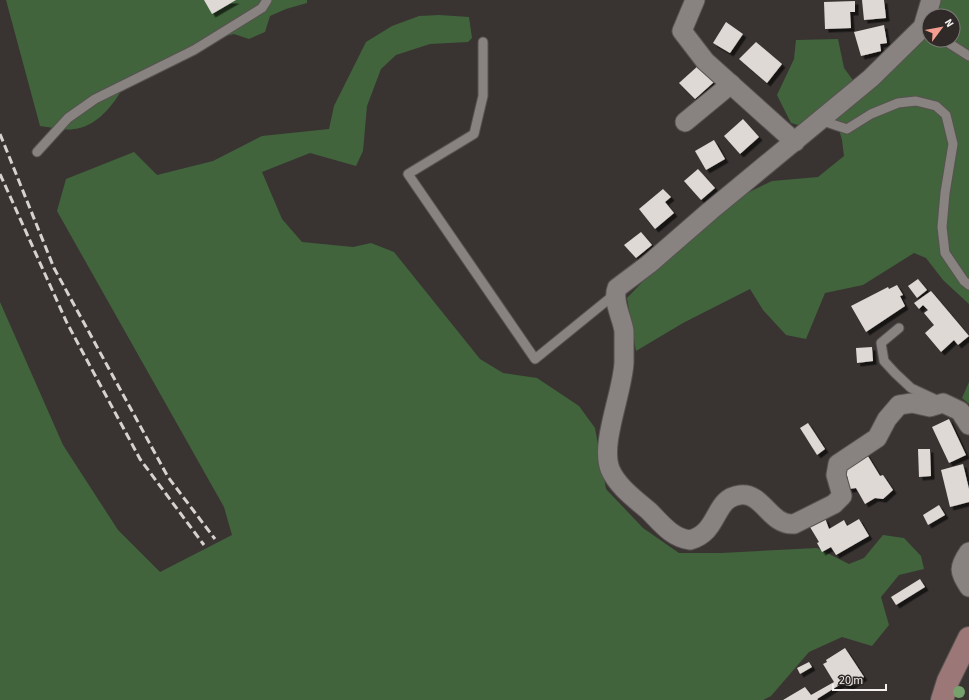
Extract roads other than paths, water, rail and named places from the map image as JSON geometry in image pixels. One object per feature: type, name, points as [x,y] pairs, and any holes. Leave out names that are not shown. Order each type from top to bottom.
[{"type":"street","points":[[695,0],[682,31],[705,61],[795,142]]},
{"type":"street","points":[[921,33],[795,142],[710,211],[649,264],[617,288],[615,294],[624,331],[624,362],[622,383],[608,442],[610,469],[627,492],[672,533],[685,539],[694,539],[706,532],[723,504],[740,495],[748,495],[756,499],[774,517],[787,525],[794,524],[834,504],[842,496],[836,475],[838,464],[877,438],[899,405],[907,403],[930,407],[943,403],[960,411],[969,425]]},
{"type":"street","points":[[685,122],[731,84]]},
{"type":"street","points":[[969,552],[960,568],[969,587]]},
{"type":"street","points":[[942,700],[948,681],[969,638]]},
{"type":"lane","points":[[37,152],[68,118],[95,99],[194,50],[262,8],[268,0]]},
{"type":"lane","points":[[483,42],[483,96],[474,134],[408,174],[535,359],[615,294]]},
{"type":"lane","points":[[956,48],[969,56]]},
{"type":"lane","points":[[820,120],[847,129],[870,114],[898,103],[916,101],[936,106],[946,115],[953,144],[945,193],[942,227],[945,253],[964,281],[969,285]]},
{"type":"lane","points":[[899,328],[881,343],[884,361],[911,388],[943,403]]},
{"type":"railway","points":[[0,134],[54,268],[168,477],[215,539]]},
{"type":"railway","points":[[0,174],[67,323],[140,459],[204,545]]}]
